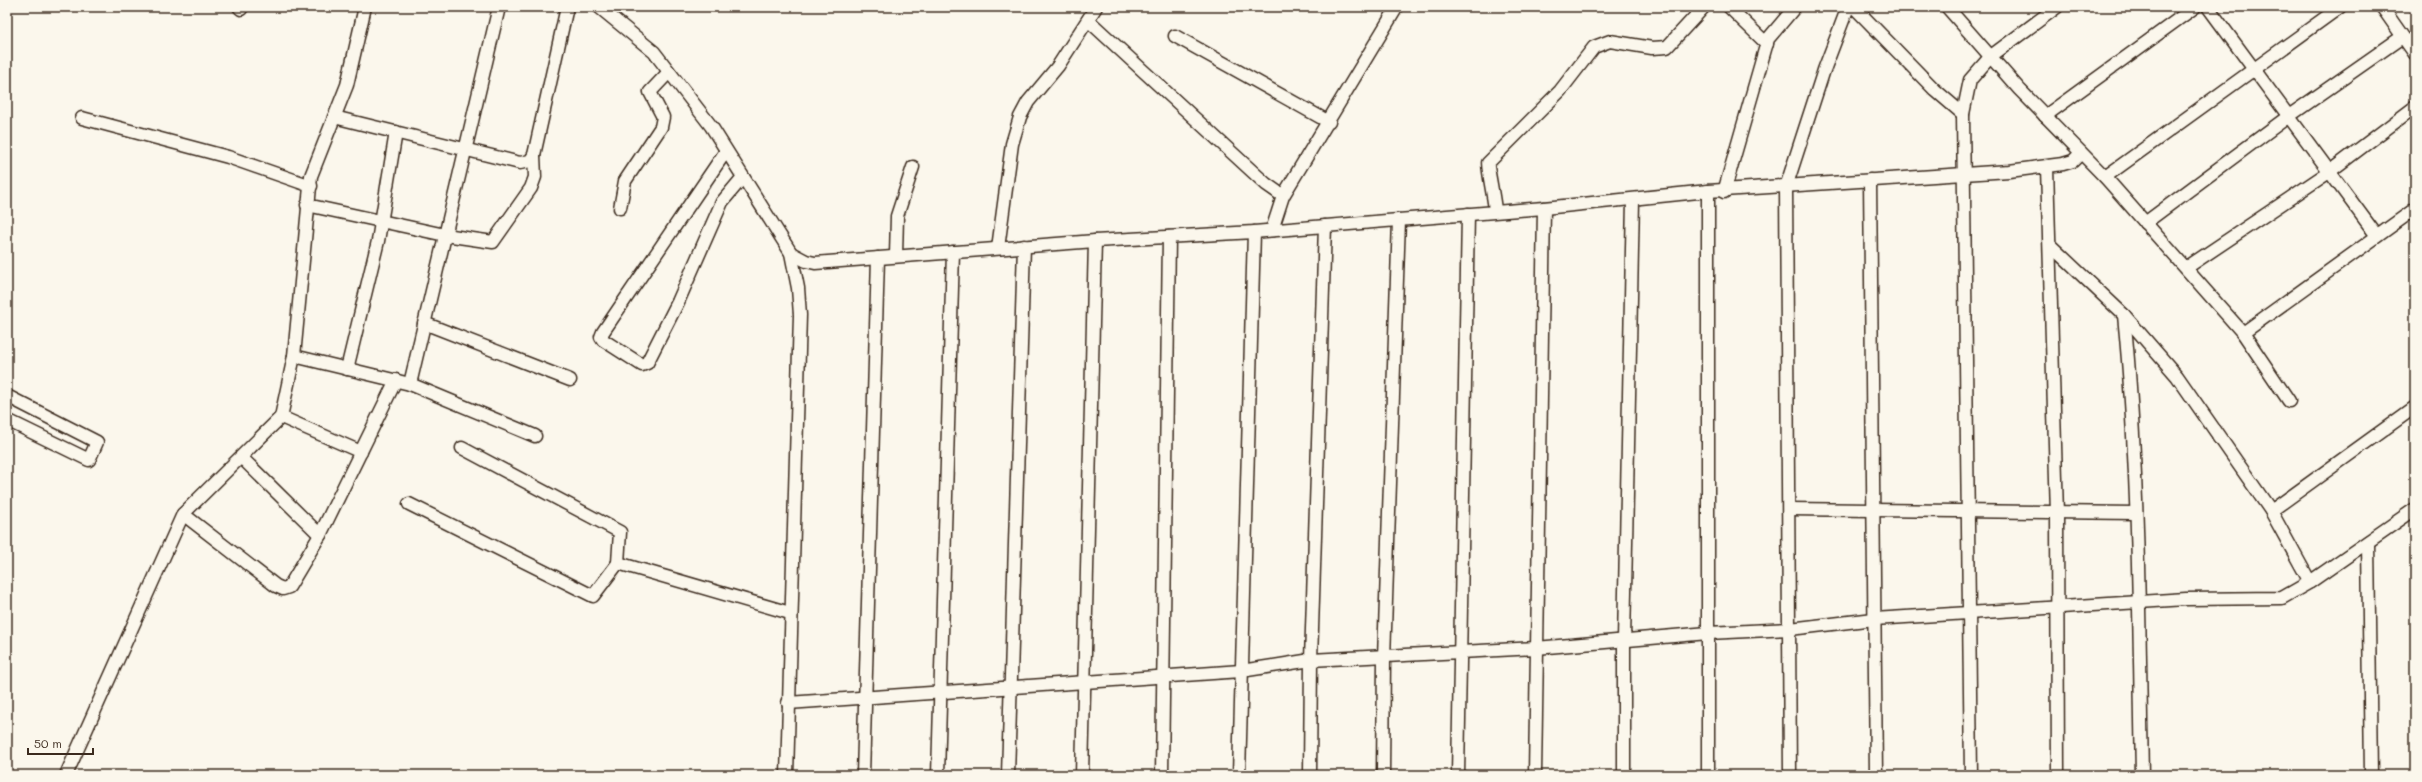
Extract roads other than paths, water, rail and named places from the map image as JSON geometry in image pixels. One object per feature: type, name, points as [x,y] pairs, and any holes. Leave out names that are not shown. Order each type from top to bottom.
[{"type":"street","points":[[66,775],[183,514],[242,458],[281,417],[294,356],[307,205],[311,186],[311,176],[347,86],[365,7]]},
{"type":"street","points":[[410,384],[464,148],[499,7]]},
{"type":"street","points":[[307,205],[445,235],[490,242],[496,241],[531,188],[535,176],[534,155],[567,7]]},
{"type":"street","points":[[599,7],[654,52],[711,126],[791,253],[798,288],[800,316],[786,775]]},
{"type":"street","points":[[998,248],[1012,144],[1020,117],[1028,102],[1058,66],[1096,7]]},
{"type":"street","points":[[1272,230],[1283,196],[1397,7]]},
{"type":"street","points":[[1495,212],[1494,192],[1487,167],[1488,163],[1560,91],[1594,47],[1610,40],[1661,49],[1672,43],[1704,7]]},
{"type":"street","points":[[1729,7],[1767,44]]},
{"type":"street","points":[[1724,192],[1768,39],[1795,7]]},
{"type":"street","points":[[1790,775],[1790,509],[1786,187],[1824,70],[1848,7]]},
{"type":"street","points":[[1854,7],[1935,90],[1963,114]]},
{"type":"street","points":[[1947,7],[2045,116],[2105,177],[2146,222],[2243,333],[2289,401]]},
{"type":"street","points":[[1971,775],[1963,114],[1970,80],[1991,56],[2057,7]]},
{"type":"street","points":[[2045,116],[2195,7]]},
{"type":"street","points":[[2208,7],[2256,69],[2329,172],[2378,236]]},
{"type":"street","points":[[2105,177],[2340,7]]},
{"type":"street","points":[[2382,7],[2415,54]]},
{"type":"street","points":[[1088,20],[1266,184],[1283,196]]},
{"type":"street","points":[[1175,36],[1329,122]]},
{"type":"street","points":[[2146,222],[2289,116],[2402,36]]},
{"type":"street","points":[[620,208],[625,181],[662,127],[663,117],[650,92],[669,72]]},
{"type":"street","points":[[2186,268],[2329,172],[2415,107]]},
{"type":"street","points":[[334,117],[520,163],[530,161],[534,155]]},
{"type":"street","points":[[82,118],[228,157],[311,186]]},
{"type":"street","points":[[348,369],[380,221],[396,132]]},
{"type":"street","points":[[726,151],[603,332],[601,337],[603,340],[642,365],[647,363],[678,302],[722,202],[743,177]]},
{"type":"street","points":[[791,253],[806,261],[815,262],[1095,241],[1254,232],[1633,200],[1708,191],[1724,192],[2047,167],[2072,160],[2081,153]]},
{"type":"street","points":[[896,256],[897,216],[913,167]]},
{"type":"street","points":[[2047,167],[2057,514],[2058,775]]},
{"type":"street","points":[[1870,180],[1876,775]]},
{"type":"street","points":[[1708,191],[1708,775]]},
{"type":"street","points":[[1624,775],[1624,641],[1633,200]]},
{"type":"street","points":[[1535,775],[1544,208]]},
{"type":"street","points":[[2243,333],[2415,209]]},
{"type":"street","points":[[1458,775],[1468,214]]},
{"type":"street","points":[[1383,775],[1384,658],[1399,220]]},
{"type":"street","points":[[1310,775],[1311,660],[1325,226]]},
{"type":"street","points":[[1240,775],[1241,671],[1254,232]]},
{"type":"street","points":[[1162,775],[1169,237]]},
{"type":"street","points":[[1082,775],[1095,241]]},
{"type":"street","points":[[2050,245],[2124,315],[2177,376],[2271,512],[2310,582]]},
{"type":"street","points":[[1008,775],[1024,246]]},
{"type":"street","points":[[938,775],[953,252]]},
{"type":"street","points":[[864,775],[878,258]]},
{"type":"street","points":[[2124,315],[2130,378],[2136,513],[2142,775]]},
{"type":"street","points":[[424,323],[570,380]]},
{"type":"street","points":[[294,356],[410,384],[535,436]]},
{"type":"street","points":[[183,514],[283,589],[293,584],[320,535],[396,380]]},
{"type":"street","points":[[7,396],[97,442],[89,460],[7,420]]},
{"type":"street","points":[[2271,512],[2415,407]]},
{"type":"street","points":[[281,417],[361,452]]},
{"type":"street","points":[[409,504],[593,596],[618,563],[620,532],[462,448]]},
{"type":"street","points":[[242,458],[320,535]]},
{"type":"street","points":[[1790,509],[1968,511],[2057,514],[2136,513]]},
{"type":"street","points":[[788,703],[1241,671],[1311,660],[1384,658],[1536,648],[1708,633],[1790,629],[1874,620],[1968,613],[2186,599],[2282,598],[2310,582],[2415,509]]},
{"type":"street","points":[[2368,542],[2371,775]]},
{"type":"street","points":[[618,563],[790,613]]}]
